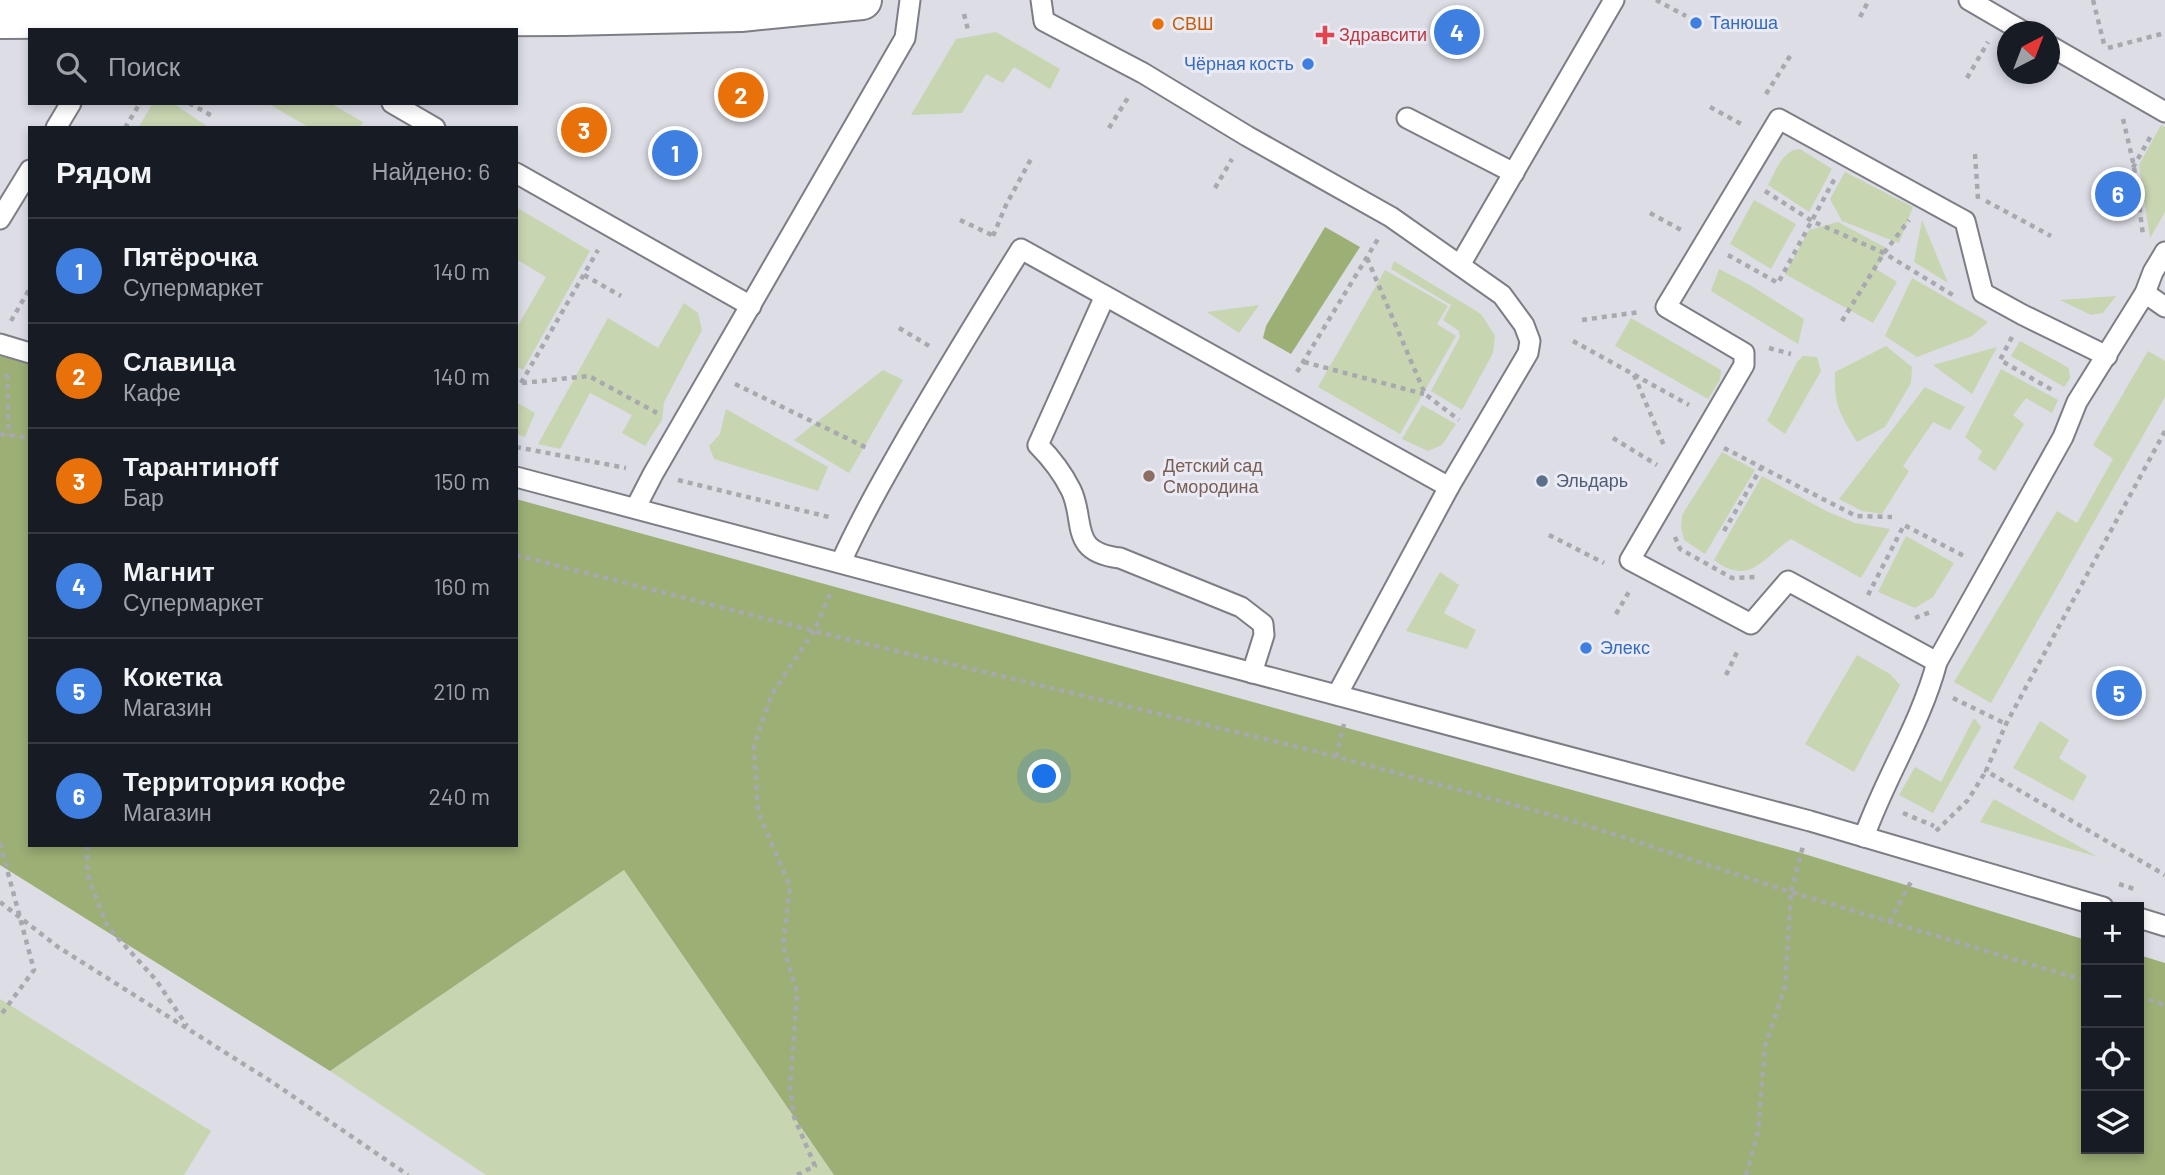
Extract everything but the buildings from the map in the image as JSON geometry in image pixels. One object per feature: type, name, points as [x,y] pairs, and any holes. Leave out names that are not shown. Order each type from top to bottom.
[{"type":"street","points":[[9,12],[118,24],[332,23],[741,12],[862,0]]},
{"type":"lane","points":[[636,508],[653,474],[905,38],[910,0]]},
{"type":"lane","points":[[1041,0],[1044,21],[1143,73],[1247,136],[1391,217],[1502,295],[1524,326],[1530,341],[1528,353],[1449,487],[1337,695]]},
{"type":"lane","points":[[1460,265],[1614,0]]},
{"type":"lane","points":[[1969,0],[2005,21]]},
{"type":"lane","points":[[2060,52],[2165,112]]},
{"type":"lane","points":[[57,126],[70,105]]},
{"type":"lane","points":[[395,105],[432,126]]},
{"type":"lane","points":[[1407,118],[1514,173]]},
{"type":"lane","points":[[1937,662],[1788,581],[1751,624],[1630,560],[1744,365],[1744,353],[1666,307],[1779,119],[1965,221],[1983,293],[2107,356]]},
{"type":"lane","points":[[0,219],[28,173]]},
{"type":"lane","points":[[518,174],[751,306]]},
{"type":"lane","points":[[841,562],[858,524],[893,461],[1021,249],[1449,487]]},
{"type":"lane","points":[[1864,837],[1876,802],[1930,687],[1937,662],[2063,438],[2077,402],[2145,293],[2165,252]]},
{"type":"lane","points":[[2145,293],[2165,307]]},
{"type":"lane","points":[[1105,296],[1038,445],[1048,455],[1070,489],[1079,530],[1088,545],[1106,556],[1120,558],[1241,607],[1263,624],[1264,635],[1252,673]]},
{"type":"lane","points":[[3,345],[28,352]]},
{"type":"lane","points":[[518,478],[1810,821],[2086,902]]},
{"type":"lane","points":[[2144,920],[2165,926]]},
{"type":"path","points":[[1656,0],[1686,16]]},
{"type":"path","points":[[1860,17],[1869,0]]},
{"type":"path","points":[[2093,0],[2105,49],[2165,33]]},
{"type":"path","points":[[964,13],[968,30]]},
{"type":"path","points":[[1967,78],[2002,19]]},
{"type":"path","points":[[1779,119],[1758,106],[1792,53]]},
{"type":"path","points":[[1109,128],[1143,73]]},
{"type":"path","points":[[2115,83],[2134,166],[2146,260],[2153,272]]},
{"type":"path","points":[[126,126],[138,105]]},
{"type":"path","points":[[193,105],[214,117]]},
{"type":"path","points":[[1710,107],[1767,138]]},
{"type":"path","points":[[2123,185],[2165,112]]},
{"type":"path","points":[[1215,188],[1247,136]]},
{"type":"path","points":[[1965,221],[1979,197],[1975,154]]},
{"type":"path","points":[[1650,213],[1778,283],[1847,156]]},
{"type":"path","points":[[993,236],[1031,159]]},
{"type":"path","points":[[1744,178],[1812,221],[1884,253],[1958,299],[1954,285]]},
{"type":"path","points":[[1979,197],[2051,236]]},
{"type":"path","points":[[1842,321],[1884,253],[1924,199]]},
{"type":"path","points":[[1284,396],[1391,217]]},
{"type":"path","points":[[960,220],[1021,249]]},
{"type":"path","points":[[612,225],[521,383],[589,376],[681,426]]},
{"type":"path","points":[[1367,258],[1424,394]]},
{"type":"path","points":[[584,275],[621,296]]},
{"type":"path","points":[[20,325],[10,322],[28,291]]},
{"type":"path","points":[[1582,320],[1666,307]]},
{"type":"path","points":[[2023,315],[2000,360],[2077,402]]},
{"type":"path","points":[[899,328],[952,360]]},
{"type":"path","points":[[1573,341],[1713,418]]},
{"type":"path","points":[[1759,341],[1770,348],[1764,360]]},
{"type":"path","points":[[3,345],[9,436]]},
{"type":"path","points":[[1304,362],[1424,394],[1480,435]]},
{"type":"path","points":[[712,373],[893,461]]},
{"type":"path","points":[[1634,374],[1677,478]]},
{"type":"path","points":[[1938,828],[1968,800],[1986,771],[2006,724],[2165,431]]},
{"type":"path","points":[[0,434],[28,438]]},
{"type":"path","points":[[1702,435],[1856,516],[1892,517]]},
{"type":"path","points":[[1613,438],[1677,478]]},
{"type":"path","points":[[518,447],[653,474],[858,524]]},
{"type":"path","points":[[1724,531],[1761,468]]},
{"type":"path","points":[[1856,618],[1905,525],[1965,556],[1987,571]]},
{"type":"path","points":[[1673,532],[1680,549],[1732,578],[1752,578],[1760,575]]},
{"type":"path","points":[[1549,535],[1603,564],[1630,560]]},
{"type":"path","points":[[518,556],[814,631],[1311,750],[1570,820],[1791,892],[2081,979]]},
{"type":"path","points":[[1959,567],[1965,556]]},
{"type":"path","points":[[797,1175],[815,1166],[794,1117],[790,1087],[797,993],[783,946],[790,887],[758,811],[754,745],[772,694],[814,631],[841,562]]},
{"type":"path","points":[[1857,588],[1880,601]]},
{"type":"path","points":[[1903,614],[1916,618],[1934,610],[1939,604]]},
{"type":"path","points":[[1930,687],[2006,724]]},
{"type":"path","points":[[1986,771],[2165,875]]},
{"type":"path","points":[[1746,1175],[1758,1132],[1765,1046],[1785,987],[1791,892],[1810,821]]},
{"type":"path","points":[[0,843],[34,970],[0,1016]]},
{"type":"path","points":[[87,847],[90,883],[108,927],[156,980],[189,1030]]},
{"type":"path","points":[[0,902],[58,947],[272,1082],[408,1175]]},
{"type":"path","points":[[2144,998],[2165,1004]]},
{"type":"green space","points":[[996,32],[1060,69],[1050,89],[1014,67],[1003,83],[986,74],[962,113],[911,115],[956,39]]},
{"type":"green space","points":[[152,105],[176,105],[207,126],[139,126]]},
{"type":"green space","points":[[270,105],[333,105],[363,122],[360,126],[307,126]]},
{"type":"green space","points":[[2161,125],[2165,127],[2165,212],[2150,238],[2139,165]]},
{"type":"green space","points":[[1800,149],[1832,169],[1809,212],[1768,185],[1784,157]]},
{"type":"green space","points":[[1845,172],[1913,207],[1899,243],[1842,221],[1830,199]]},
{"type":"green space","points":[[1754,200],[1796,224],[1771,269],[1730,244]]},
{"type":"green space","points":[[518,208],[590,251],[523,370],[518,367],[518,326],[546,277],[518,260]]},
{"type":"green space","points":[[1922,220],[1948,283],[1914,262]]},
{"type":"green space","points":[[1838,222],[1888,249],[1876,269],[1897,282],[1873,323],[1785,274],[1809,230]]},
{"type":"green space","points":[[1325,227],[1360,247],[1291,354],[1263,338],[1266,326]]},
{"type":"green space","points":[[1394,261],[1481,314],[1495,336],[1493,353],[1462,410],[1431,391],[1460,337],[1459,331],[1443,320],[1451,305],[1391,269]]},
{"type":"green space","points":[[1719,269],[1804,319],[1798,344],[1711,291]]},
{"type":"green space","points":[[1385,270],[1448,306],[1437,324],[1456,336],[1400,434],[1318,387]]},
{"type":"green space","points":[[1912,278],[1988,322],[1972,336],[1917,357],[1885,336]]},
{"type":"green space","points":[[2116,296],[2103,313],[2091,315],[2060,300]]},
{"type":"green space","points":[[684,303],[698,313],[702,330],[664,402],[662,420],[645,446],[622,433],[632,415],[590,393],[560,449],[538,444],[608,318],[658,348]]},
{"type":"green space","points":[[1259,305],[1239,333],[1207,312]]},
{"type":"green space","points":[[1631,318],[1721,370],[1720,380],[1708,399],[1615,346]]},
{"type":"green space","points":[[2020,341],[2069,368],[2070,378],[2064,387],[2011,356]]},
{"type":"green space","points":[[1886,346],[1912,367],[1911,383],[1885,427],[1857,442],[1839,409],[1835,372]]},
{"type":"green space","points":[[1997,347],[1972,394],[1933,365]]},
{"type":"green space","points":[[2148,351],[2165,361],[2165,397],[1991,703],[1954,682],[2057,511],[2077,523],[2113,459],[2093,445]]},
{"type":"green space","points":[[0,356],[28,363],[28,847],[518,847],[518,500],[1801,853],[2081,938],[2081,1154],[2144,1154],[2144,957],[2165,963],[2165,1175],[834,1175],[624,870],[330,1071],[0,865]]},
{"type":"green space","points":[[1803,356],[1817,357],[1821,371],[1785,434],[1767,421],[1797,362]]},
{"type":"green space","points":[[2001,369],[2058,400],[2052,413],[2026,398],[2013,415],[2024,424],[1995,471],[1978,459],[1982,451],[1965,437]]},
{"type":"green space","points":[[883,370],[903,380],[849,473],[794,440]]},
{"type":"green space","points":[[1925,387],[1965,407],[1950,430],[1933,422],[1903,466],[1909,471],[1882,514],[1862,511],[1839,499]]},
{"type":"green space","points":[[518,403],[535,413],[525,437],[518,435]]},
{"type":"green space","points":[[1422,405],[1456,424],[1442,445],[1428,451],[1402,439]]},
{"type":"green space","points":[[726,409],[828,467],[818,491],[714,459],[709,446],[720,434]]},
{"type":"green space","points":[[1722,452],[1755,470],[1705,554],[1684,540],[1682,515]]},
{"type":"green space","points":[[1762,476],[1826,511],[1855,523],[1890,529],[1861,578],[1791,539],[1755,567],[1747,570],[1726,568],[1714,560]]},
{"type":"green space","points":[[1906,536],[1954,563],[1933,597],[1915,608],[1878,592]]},
{"type":"green space","points":[[1440,572],[1459,585],[1444,613],[1476,630],[1467,649],[1406,631]]},
{"type":"green space","points":[[1857,655],[1890,674],[1900,685],[1854,772],[1805,744]]},
{"type":"green space","points":[[1974,718],[1981,727],[1933,813],[1899,795],[1915,767],[1941,782]]},
{"type":"green space","points":[[2040,721],[2069,740],[2059,758],[2087,776],[2073,801],[2013,768]]},
{"type":"green space","points":[[1994,799],[2098,857],[1980,822]]},
{"type":"green space","points":[[624,870],[834,1175],[486,1175],[330,1071]]},
{"type":"green space","points":[[0,999],[211,1131],[184,1175],[0,1175]]},
{"type":"place","name":"Танюша","points":[[1696,23]]},
{"type":"place","name":"СВШ","points":[[1158,24]]},
{"type":"place","name":"Магнит","points":[[1457,32]]},
{"type":"place","name":"Здравсити","points":[[1325,35]]},
{"type":"place","name":"Чёрная кость","points":[[1308,64]]},
{"type":"place","name":"Славица","points":[[741,95]]},
{"type":"place","name":"Тарантиноff","points":[[584,130]]},
{"type":"place","name":"Пятёрочка","points":[[675,153]]},
{"type":"place","name":"Территория кофе","points":[[2118,194]]},
{"type":"place","name":"Детский сад Смородина","points":[[1149,476]]},
{"type":"place","name":"Эльдарь","points":[[1542,481]]},
{"type":"place","name":"Элекс","points":[[1586,648]]},
{"type":"place","name":"Кокетка","points":[[2119,693]]}]
